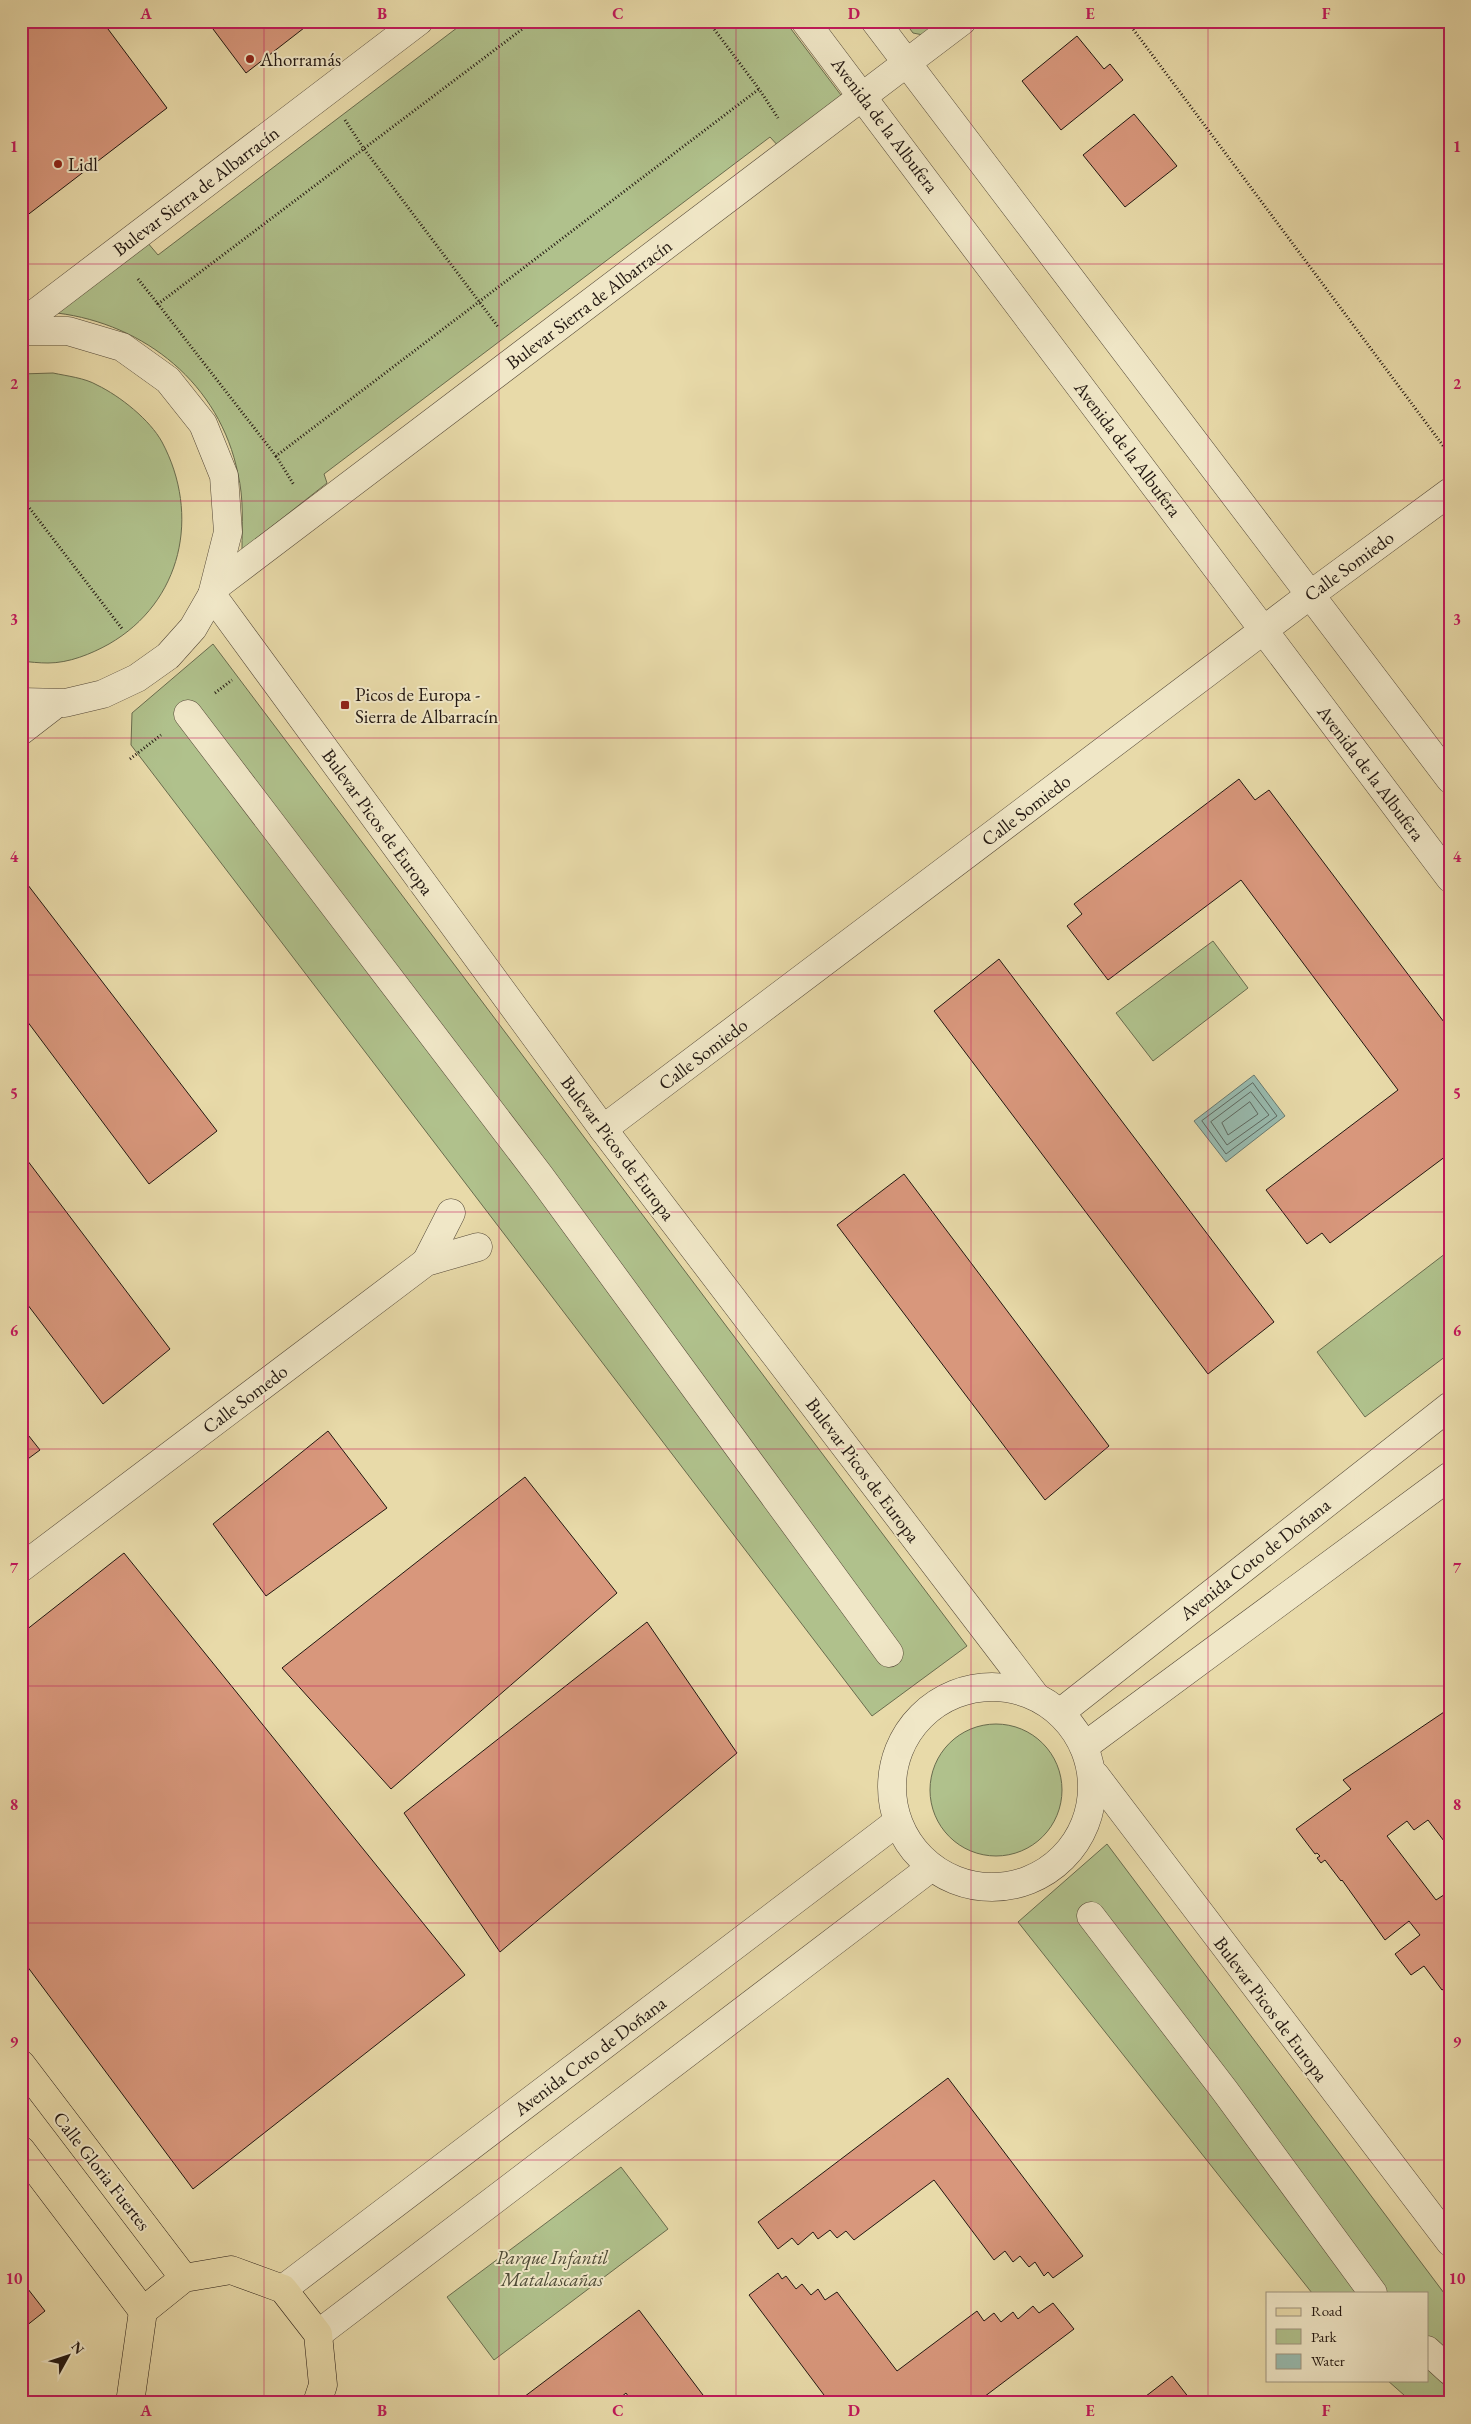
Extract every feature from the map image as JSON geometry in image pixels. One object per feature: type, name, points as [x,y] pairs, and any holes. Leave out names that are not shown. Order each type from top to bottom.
[{"type":"main road","name":"Calle Gloria Fuertes","points":[[21,2064],[184,2278]]},
{"type":"main road","points":[[21,2150],[142,2312]]},
{"type":"main road","points":[[130,2403],[142,2312],[184,2278],[231,2270],[283,2289],[318,2334],[323,2385],[317,2403]]},
{"type":"street","name":"Bulevar Sierra de Albarracín","points":[[21,324],[419,21]]},
{"type":"street","name":"Avenida de la Albufera","points":[[806,21],[1450,878]]},
{"type":"street","points":[[875,21],[1450,779]]},
{"type":"street","name":"Bulevar Sierra de Albarracín","points":[[214,591],[962,21]]},
{"type":"street","points":[[21,331],[68,331],[122,347],[168,380],[203,424],[224,476],[228,532],[214,591],[193,628],[168,656],[137,678],[102,694],[56,704],[21,702]]},
{"type":"street","name":"Calle Somiedo","points":[[603,1129],[1310,595],[1450,492]]},
{"type":"street","name":"Bulevar Picos de Europa","points":[[214,591],[603,1129],[1034,1694]]},
{"type":"street","points":[[21,731],[56,704]]},
{"type":"street","points":[[188,714],[534,1169],[889,1653]]},
{"type":"street","points":[[426,1262],[451,1213]]},
{"type":"street","name":"Calle Somedo","points":[[21,1568],[426,1262],[478,1247]]},
{"type":"street","name":"Avenida Coto de Doñana","points":[[1061,1712],[1450,1406]]},
{"type":"street","points":[[1086,1745],[1450,1476]]},
{"type":"street","points":[[981,1686],[1034,1694],[1061,1712],[1086,1745],[1095,1775],[1084,1836],[1027,1885],[962,1886],[929,1869],[896,1823],[890,1790],[903,1739],[933,1705],[981,1686]]},
{"type":"street","name":"Bulevar Picos de Europa","points":[[1095,1775],[1450,2242]]},
{"type":"street","name":"Avenida Coto de Doñana","points":[[283,2289],[896,1823]]},
{"type":"street","points":[[318,2334],[929,1869]]},
{"type":"street","points":[[1091,1916],[1225,2091],[1372,2292]]},
{"type":"street","points":[[1428,2351],[1450,2371]]},
{"type":"path","points":[[297,489],[276,456],[158,304],[533,21]]},
{"type":"path","points":[[708,21],[760,89],[780,121]]},
{"type":"path","points":[[1127,21],[1450,455]]},
{"type":"path","points":[[276,456],[760,89]]},
{"type":"path","points":[[342,116],[364,149],[520,356]]},
{"type":"path","points":[[21,497],[123,630]]},
{"type":"green space","points":[[466,21],[785,21],[844,99],[780,148],[770,137],[324,474],[327,483],[242,550],[242,502],[238,474],[229,442],[214,412],[196,386],[174,364],[148,345],[120,330],[89,319],[57,313],[147,242],[158,255]]},
{"type":"green space","points":[[904,21],[942,21],[923,35],[913,33]]},
{"type":"green space","points":[[53,373],[87,381],[106,390],[134,409],[150,425],[162,442],[174,470],[180,498],[182,527],[178,555],[168,581],[154,605],[134,626],[109,644],[87,654],[72,660],[45,663],[21,661],[21,374]]},
{"type":"green space","points":[[213,644],[967,1646],[872,1716],[131,745],[132,713]]},
{"type":"green space","points":[[1213,941],[1248,988],[1153,1061],[1116,1013]]},
{"type":"green space","points":[[1450,1250],[1450,1353],[1365,1417],[1317,1352]]},
{"type":"green space","points":[[996,1724],[1009,1725],[1021,1729],[1043,1743],[1057,1765],[1061,1777],[1061,1803],[1057,1815],[1043,1837],[1021,1851],[1009,1855],[996,1856],[983,1855],[971,1851],[949,1837],[935,1815],[931,1803],[930,1790],[931,1777],[935,1765],[949,1743],[971,1729],[983,1725]]},
{"type":"green space","points":[[1107,1844],[1450,2301],[1450,2403],[1413,2403],[1389,2382],[1428,2382],[1428,2292],[1311,2292],[1018,1922]]},
{"type":"green space","name":"Parque Infantil Matalascañas","points":[[621,2167],[668,2229],[494,2360],[447,2297]]},
{"type":"water","points":[[1254,1075],[1285,1116],[1226,1162],[1194,1121]]},
{"type":"building","name":"Lidl","points":[[21,21],[102,21],[167,108],[21,220]]},
{"type":"building","name":"Ahorramás","points":[[207,21],[313,21],[246,73]]},
{"type":"building","points":[[1077,36],[1104,69],[1110,64],[1123,80],[1061,130],[1022,81]]},
{"type":"building","points":[[1134,114],[1177,166],[1125,207],[1083,155]]},
{"type":"building","points":[[1239,779],[1255,800],[1269,790],[1450,1030],[1450,1153],[1330,1243],[1322,1233],[1307,1244],[1266,1190],[1398,1090],[1241,880],[1108,980],[1067,926],[1082,914],[1074,904]]},
{"type":"building","points":[[21,876],[217,1131],[149,1184],[21,1013]]},
{"type":"building","points":[[999,959],[1274,1322],[1208,1374],[934,1011]]},
{"type":"building","points":[[21,1152],[170,1349],[103,1404],[21,1296]]},
{"type":"building","points":[[904,1174],[1109,1446],[1045,1500],[837,1225]]},
{"type":"building","points":[[21,1426],[40,1450],[21,1464]]},
{"type":"building","points":[[328,1431],[387,1508],[266,1596],[213,1524]]},
{"type":"building","points":[[525,1477],[617,1593],[391,1789],[282,1668]]},
{"type":"building","points":[[124,1553],[465,1975],[193,2189],[21,1958],[21,1634]]},
{"type":"building","points":[[647,1622],[737,1753],[500,1952],[404,1813]]},
{"type":"building","points":[[1450,1708],[1450,1842],[1447,1845],[1428,1820],[1414,1830],[1407,1821],[1387,1836],[1436,1900],[1450,1891],[1450,1985],[1442,1990],[1424,1966],[1411,1975],[1395,1954],[1420,1935],[1409,1921],[1385,1940],[1342,1880],[1325,1860],[1321,1863],[1317,1858],[1320,1856],[1317,1853],[1315,1854],[1296,1829],[1351,1789],[1343,1780]]},
{"type":"building","points":[[948,2078],[1083,2256],[1053,2278],[1048,2272],[1044,2276],[1035,2262],[1029,2267],[1020,2256],[1013,2262],[1005,2251],[994,2260],[934,2180],[854,2240],[846,2231],[837,2238],[830,2230],[818,2239],[813,2232],[798,2245],[792,2238],[778,2249],[758,2222]]},
{"type":"building","points":[[778,2273],[782,2279],[786,2276],[796,2289],[802,2284],[811,2295],[818,2289],[825,2300],[837,2292],[897,2371],[977,2311],[984,2321],[994,2313],[1001,2322],[1013,2312],[1018,2319],[1033,2306],[1039,2313],[1053,2303],[1074,2329],[976,2403],[830,2403],[749,2295]]},
{"type":"building","points":[[21,2280],[45,2311],[21,2330]]},
{"type":"building","points":[[639,2310],[709,2403],[633,2403],[626,2393],[620,2398],[624,2403],[516,2403]]},
{"type":"building","points":[[1172,2376],[1193,2403],[1137,2403]]},
{"type":"place","name":"Ahorramás","points":[[250,59]]},
{"type":"place","name":"Lidl","points":[[58,164]]},
{"type":"place","name":"Picos de Europa - Sierra de Albarracín","points":[[345,705]]}]
